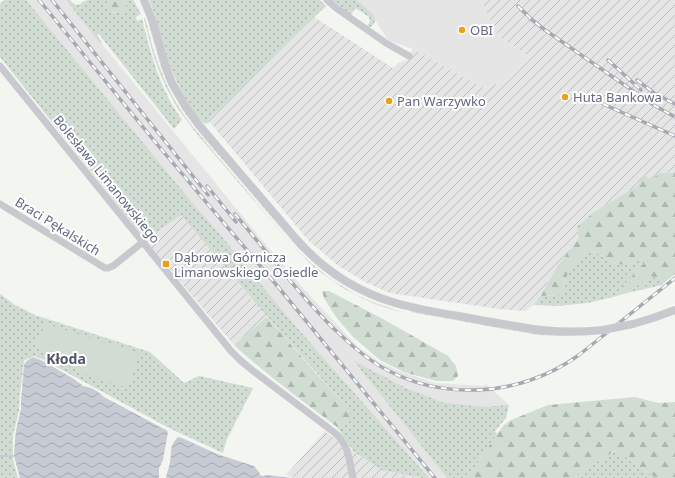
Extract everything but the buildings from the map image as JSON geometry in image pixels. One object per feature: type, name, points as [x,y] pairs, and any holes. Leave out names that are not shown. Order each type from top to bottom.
[{"type":"street","points":[[144,0],[153,22],[160,51],[169,74],[180,97],[189,111],[204,131],[292,234],[329,270],[347,282],[386,300],[409,307],[536,330],[580,332],[603,330],[632,324],[675,310]]},
{"type":"street","points":[[327,0],[386,43],[410,56]]},
{"type":"street","name":"Bolesława Limanowskiego","points":[[0,66],[236,356],[252,370],[335,432],[341,439],[346,446],[348,453],[352,478]]},
{"type":"street","name":"Braci Pękalskich","points":[[0,204],[105,268],[112,266],[143,242]]},
{"type":"shaded area","points":[[26,0],[66,0],[261,239],[303,288],[358,347],[379,362],[402,372],[435,383],[483,386],[486,384],[509,405],[482,407],[442,402],[406,388],[355,362],[447,478],[429,478],[292,322]]},
{"type":"shaded area","points":[[346,0],[481,0],[499,37],[531,57],[509,80],[484,88],[413,49],[388,40],[374,18]]},
{"type":"shaded area","points":[[481,0],[675,0],[675,172],[660,173],[651,180],[644,176],[637,186],[594,212],[579,238],[557,267],[534,305],[525,311],[499,309],[390,293],[365,282],[339,266],[309,241],[208,120],[314,17],[393,68],[398,63],[407,60],[413,49],[484,88],[509,80],[531,57],[499,37]]},
{"type":"shaded area","points":[[181,215],[267,317],[234,345],[146,241]]},
{"type":"shaded area","points":[[325,431],[382,470],[422,478],[294,478],[286,475]]},
{"type":"green space","points":[[4,0],[26,0],[292,322],[429,478],[382,470],[353,451],[337,427],[346,425],[348,407],[284,336],[181,215],[146,240],[0,57],[0,4]]},
{"type":"green space","points":[[66,0],[70,0],[77,5],[88,0],[108,0],[105,6],[114,13],[126,8],[125,0],[133,0],[141,14],[136,17],[137,21],[142,19],[160,80],[170,102],[182,120],[174,129],[98,33],[97,35],[102,43],[101,44]]},
{"type":"green space","points":[[108,0],[125,0],[126,12],[111,11],[105,6]]},
{"type":"green space","points":[[149,0],[320,0],[326,6],[208,120],[210,122],[205,124],[191,107],[176,80],[167,58]]},
{"type":"green space","points":[[332,0],[356,0],[373,15],[375,19],[374,24],[371,27],[367,26],[370,22],[369,17],[357,9],[353,11],[352,14],[349,14]]},
{"type":"green space","points":[[145,18],[154,52],[162,73],[170,91],[191,125],[292,245],[197,134],[178,109],[159,71],[153,54]]},
{"type":"green space","points":[[147,18],[152,30],[159,57],[172,90],[308,256],[405,310],[372,299],[344,285],[318,266],[293,242],[199,132],[182,109],[168,84],[161,67]]},
{"type":"green space","points":[[675,172],[675,274],[665,282],[651,276],[627,293],[613,297],[643,264],[642,259],[627,265],[615,264],[592,250],[580,256],[568,272],[564,288],[557,295],[540,296],[557,267],[579,238],[577,227],[594,212],[637,186],[644,175],[651,180],[659,173]]},
{"type":"green space","points":[[292,245],[332,280],[355,294],[372,302],[405,313],[372,303],[343,288],[316,269]]},
{"type":"green space","points":[[592,250],[615,264],[627,265],[642,259],[643,264],[613,297],[588,303],[558,306],[534,305],[540,296],[557,295],[564,288],[568,272],[580,256]]},
{"type":"green space","points":[[651,276],[665,282],[662,285],[627,293]]},
{"type":"green space","points":[[322,291],[329,291],[383,319],[448,356],[456,366],[458,376],[453,381],[436,381],[404,372],[380,360],[353,337],[336,317],[324,298]]},
{"type":"green space","points":[[0,294],[15,305],[35,315],[150,352],[184,383],[199,376],[253,388],[226,441],[223,453],[169,428],[34,356],[24,361],[19,411],[13,435],[13,460],[18,478],[0,478]]},
{"type":"green space","points":[[411,312],[592,335],[538,335]]},
{"type":"green space","points":[[267,317],[348,407],[352,418],[346,425],[337,427],[298,398],[234,345]]},
{"type":"green space","points":[[46,324],[139,353],[128,388],[87,375],[34,345]]},
{"type":"green space","points":[[354,361],[406,388],[442,402],[482,407],[509,405],[506,418],[495,431],[497,434],[473,470],[463,478],[447,478]]},
{"type":"green space","points":[[635,397],[658,403],[675,402],[675,478],[656,478],[616,450],[578,474],[575,478],[463,478],[473,470],[497,434],[504,425],[511,420],[548,405]]},
{"type":"green space","points":[[616,450],[656,478],[575,478],[578,474]]},
{"type":"water","points":[[33,357],[43,361],[83,386],[97,391],[104,397],[166,430],[168,432],[163,460],[159,468],[159,478],[20,478],[14,456],[16,430],[21,409],[24,365]]},
{"type":"water","points":[[178,437],[217,454],[254,466],[260,475],[292,478],[166,478],[170,462],[171,449]]},
{"type":"waterway","points":[[0,456],[14,456]]},
{"type":"railway","points":[[39,0],[435,478]]},
{"type":"railway","points":[[52,0],[208,195]]},
{"type":"railway","points":[[518,6],[545,30],[652,104],[675,117]]},
{"type":"railway","points":[[608,60],[641,90]]},
{"type":"railway","points":[[637,80],[654,93],[675,104]]},
{"type":"railway","points":[[603,104],[675,136]]},
{"type":"railway","points":[[207,186],[236,222]]},
{"type":"railway","points":[[235,214],[282,272],[345,340],[373,362],[399,376],[443,388],[477,390],[504,387],[531,380],[556,369],[579,355],[675,278]]},
{"type":"place","name":"OBI","points":[[462,30]]},
{"type":"place","name":"Huta Bankowa","points":[[565,97]]},
{"type":"place","name":"Pan Warzywko","points":[[389,101]]},
{"type":"place","name":"Dąbrowa Górnicza Limanowskiego Osiedle","points":[[166,264]]},
{"type":"district","name":"Kłoda","points":[[66,359]]}]
